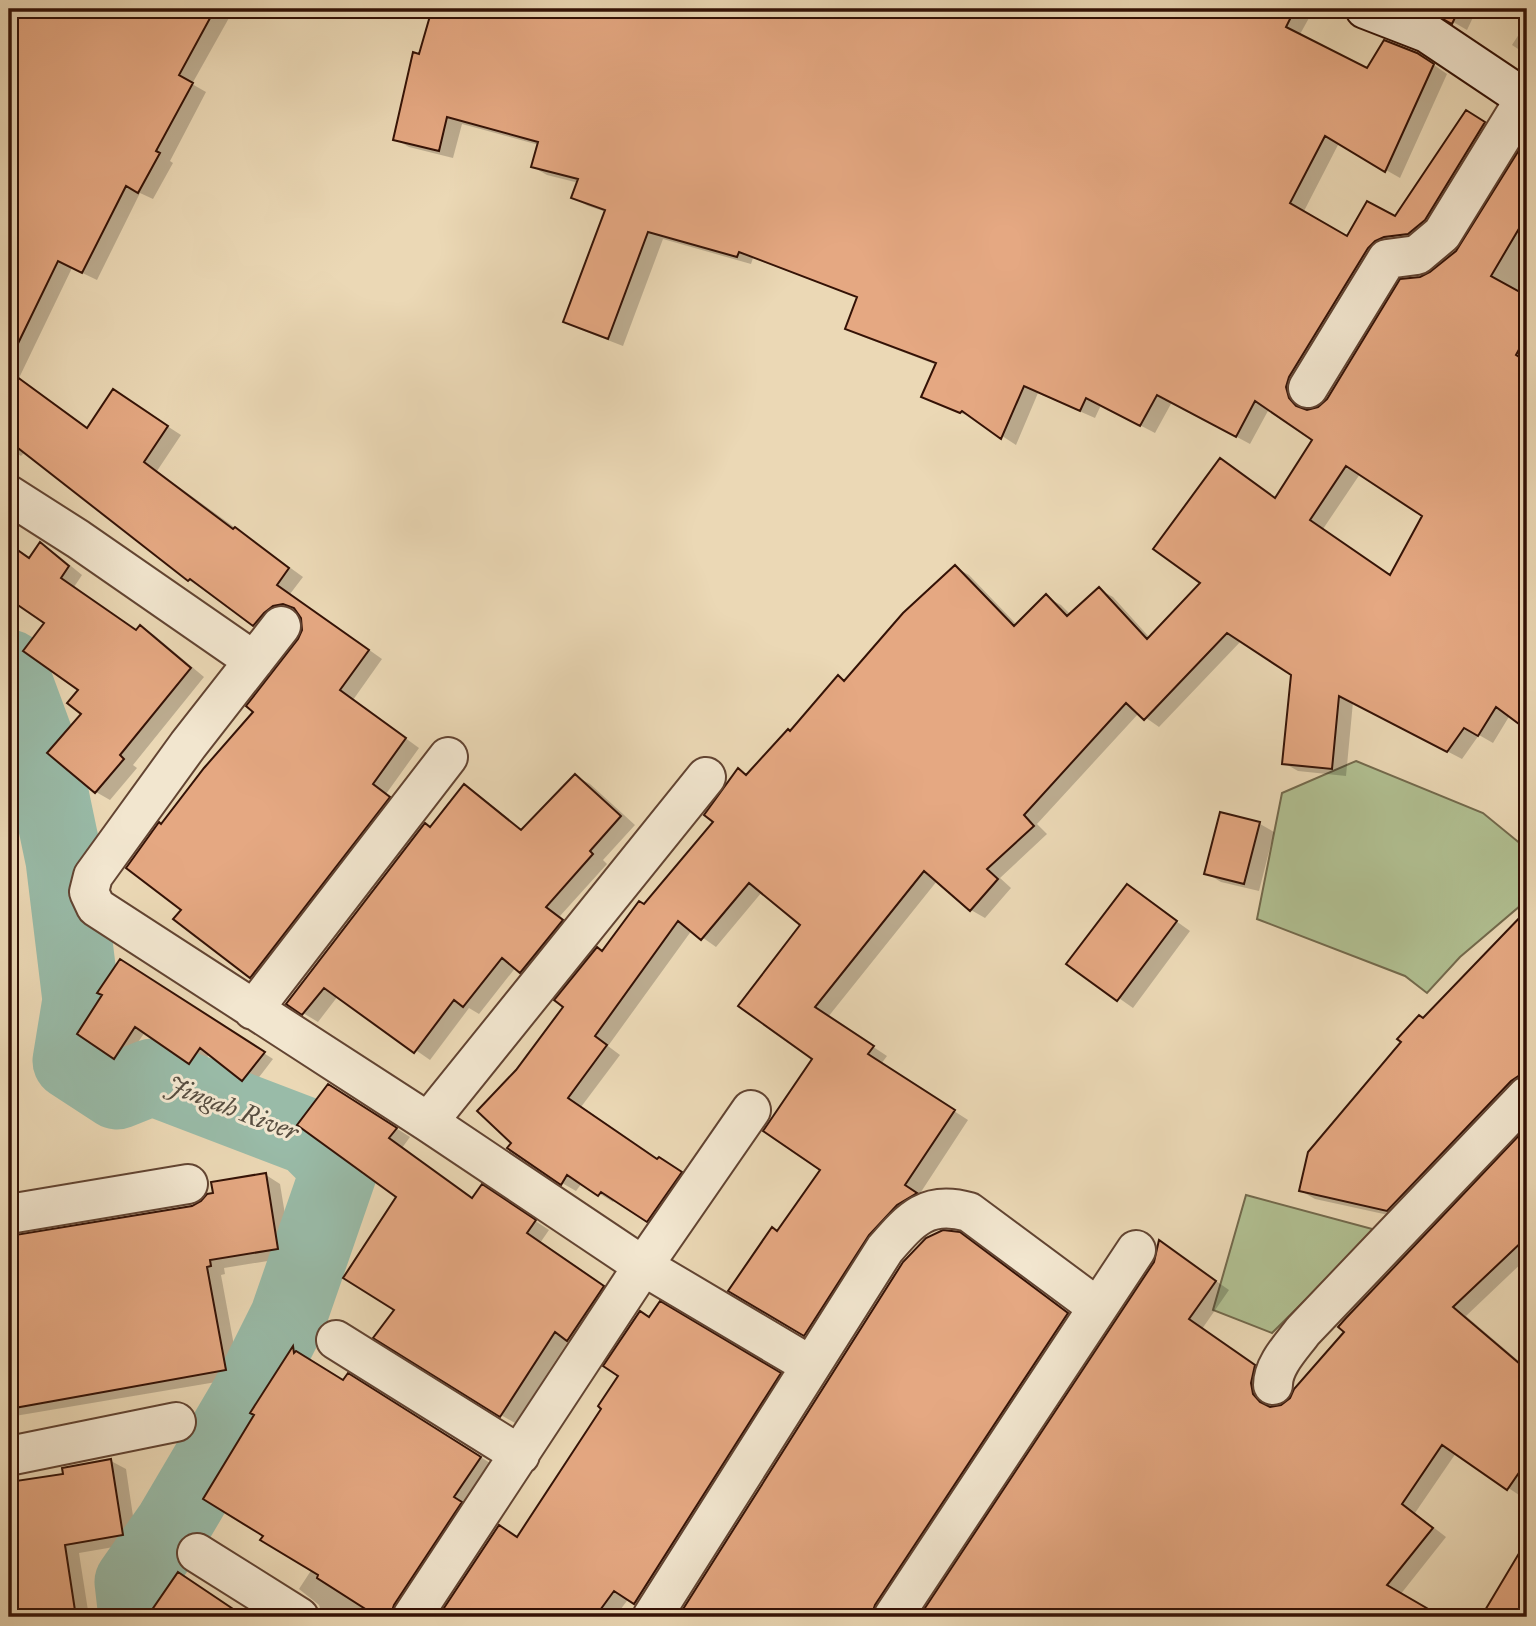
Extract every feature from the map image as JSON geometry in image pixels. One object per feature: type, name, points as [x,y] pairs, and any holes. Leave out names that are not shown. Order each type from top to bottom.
[{"type":"street","points":[[1308,388],[1387,260],[1417,255],[1442,233],[1526,99],[1427,33],[1365,9]]},
{"type":"street","points":[[9,495],[78,539],[254,661]]},
{"type":"street","points":[[281,626],[188,745],[93,876],[89,887],[92,903],[108,917],[428,1122],[643,1266],[810,1365]]},
{"type":"street","points":[[253,1010],[448,757]]},
{"type":"street","points":[[428,1122],[706,777]]},
{"type":"street","points":[[1273,1385],[1280,1364],[1303,1331],[1527,1096]]},
{"type":"street","points":[[412,1617],[643,1266],[751,1110]]},
{"type":"street","points":[[9,1214],[188,1184]]},
{"type":"street","points":[[652,1617],[886,1249],[909,1221],[919,1214],[948,1208],[969,1212],[1097,1307]]},
{"type":"street","points":[[893,1617],[1136,1250]]},
{"type":"street","points":[[337,1340],[520,1455]]},
{"type":"street","points":[[9,1456],[176,1422]]},
{"type":"street","points":[[197,1553],[299,1617]]},
{"type":"green space","points":[[1356,761],[1483,813],[1527,849],[1527,900],[1460,957],[1427,993],[1405,976],[1257,919],[1282,793]]},
{"type":"green space","points":[[1246,1195],[1376,1230],[1272,1333],[1213,1310]]},
{"type":"building","points":[[16,9],[215,9],[179,75],[193,83],[156,151],[160,153],[138,193],[126,186],[82,273],[58,261],[9,362],[9,22]]},
{"type":"building","points":[[432,9],[1295,9],[1286,27],[1367,68],[1384,40],[1417,53],[1434,64],[1385,172],[1325,136],[1290,203],[1347,236],[1367,201],[1395,216],[1466,110],[1485,122],[1425,220],[1408,234],[1384,237],[1368,248],[1289,377],[1286,387],[1289,398],[1296,406],[1307,410],[1318,407],[1327,399],[1400,279],[1420,277],[1430,272],[1456,251],[1519,150],[1527,155],[1527,215],[1491,276],[1527,296],[1527,335],[1516,355],[1527,362],[1527,730],[1496,707],[1478,736],[1464,728],[1447,752],[1339,696],[1332,769],[1282,764],[1291,675],[1227,633],[1144,720],[1126,703],[1024,815],[1034,826],[987,869],[998,879],[970,911],[924,871],[815,1007],[874,1046],[868,1054],[955,1110],[905,1185],[917,1193],[897,1205],[869,1235],[804,1336],[728,1291],[772,1227],[777,1231],[820,1170],[763,1131],[812,1059],[738,1006],[800,925],[749,883],[701,940],[678,921],[595,1036],[607,1045],[568,1098],[657,1159],[659,1157],[682,1172],[647,1222],[601,1192],[598,1196],[567,1175],[561,1185],[507,1148],[511,1143],[477,1111],[516,1070],[563,1007],[554,1000],[597,947],[602,951],[639,901],[644,904],[713,822],[704,815],[738,768],[746,775],[788,729],[790,731],[838,675],[844,681],[903,613],[955,565],[1014,626],[1046,594],[1067,616],[1099,587],[1147,639],[1200,583],[1153,549],[1220,458],[1275,498],[1312,440],[1255,401],[1236,437],[1157,395],[1140,426],[1086,398],[1080,411],[1024,386],[1001,439],[962,411],[960,413],[921,397],[936,363],[845,329],[857,297],[739,252],[737,257],[648,232],[608,339],[563,322],[605,210],[571,198],[578,179],[531,167],[538,142],[447,117],[439,151],[393,140],[413,52],[419,54]],"holes":[[[1346,466],[1422,516],[1390,575],[1310,520]]]},
{"type":"building","points":[[1425,9],[1459,9],[1452,24]]},
{"type":"building","points":[[9,371],[87,428],[113,389],[168,426],[144,462],[289,568],[277,585],[369,650],[340,690],[406,738],[373,784],[390,797],[250,978],[173,919],[181,910],[126,868],[159,822],[161,824],[204,768],[253,712],[246,706],[298,639],[302,630],[301,618],[294,608],[283,604],[273,606],[253,626],[190,579],[188,581],[9,441]]},
{"type":"building","points":[[40,542],[69,566],[61,578],[136,630],[140,625],[191,668],[120,755],[124,759],[95,793],[47,753],[81,714],[67,703],[78,690],[23,651],[44,623],[9,599],[9,544],[29,558]]},
{"type":"building","points":[[575,774],[621,816],[590,851],[593,854],[546,907],[563,920],[520,973],[502,958],[463,1007],[454,1000],[414,1053],[324,988],[302,1015],[286,1004],[425,823],[430,827],[464,784],[521,830]]},
{"type":"building","points":[[1220,812],[1260,822],[1244,884],[1204,874]]},
{"type":"building","points":[[1127,884],[1177,921],[1117,1001],[1066,964]]},
{"type":"building","points":[[1527,910],[1527,1075],[1520,1075],[1511,1081],[1387,1211],[1299,1191],[1308,1152],[1401,1042],[1397,1039],[1419,1015],[1423,1018]]},
{"type":"building","points":[[120,959],[265,1052],[242,1081],[200,1048],[189,1064],[135,1027],[114,1059],[77,1034],[102,995],[97,993]]},
{"type":"building","points":[[328,1084],[397,1128],[389,1138],[472,1198],[482,1184],[536,1220],[527,1233],[604,1286],[567,1341],[555,1332],[500,1417],[373,1338],[394,1310],[343,1278],[396,1197],[297,1125]]},
{"type":"building","points":[[1527,1127],[1527,1237],[1453,1307],[1527,1370],[1527,1461],[1507,1490],[1442,1445],[1402,1504],[1433,1528],[1387,1585],[1442,1617],[919,1617],[1154,1262],[1159,1240],[1216,1281],[1189,1319],[1255,1365],[1251,1383],[1253,1394],[1260,1402],[1270,1407],[1281,1405],[1290,1398],[1294,1389],[1344,1332],[1338,1327]]},
{"type":"building","points":[[266,1173],[278,1249],[210,1260],[211,1266],[207,1267],[226,1370],[9,1409],[9,1236],[192,1206],[207,1194],[213,1193],[211,1182]]},
{"type":"building","points":[[943,1230],[960,1232],[1068,1313],[875,1605],[871,1617],[678,1617],[903,1262],[926,1238]]},
{"type":"building","points":[[660,1301],[781,1373],[634,1604],[614,1591],[595,1617],[438,1617],[499,1525],[517,1537],[601,1409],[598,1406],[618,1376],[603,1366],[640,1311],[649,1317]]},
{"type":"building","points":[[293,1346],[294,1353],[296,1351],[343,1380],[348,1373],[481,1457],[454,1497],[462,1502],[394,1605],[390,1617],[378,1617],[317,1578],[318,1575],[260,1540],[263,1536],[203,1499],[254,1415],[250,1413]]},
{"type":"building","points":[[111,1459],[123,1535],[65,1545],[76,1617],[9,1617],[9,1482],[63,1474],[62,1468]]},
{"type":"building","points":[[1527,1540],[1527,1617],[1481,1617]]},
{"type":"building","points":[[178,1572],[245,1617],[147,1617]]},
{"type":"waterway","name":"Jingah River","points":[[9,668],[43,760],[64,860],[81,1000],[71,1061],[117,1091],[152,1077],[309,1137],[340,1168],[288,1318],[249,1396],[173,1525],[133,1582],[137,1617]]}]
